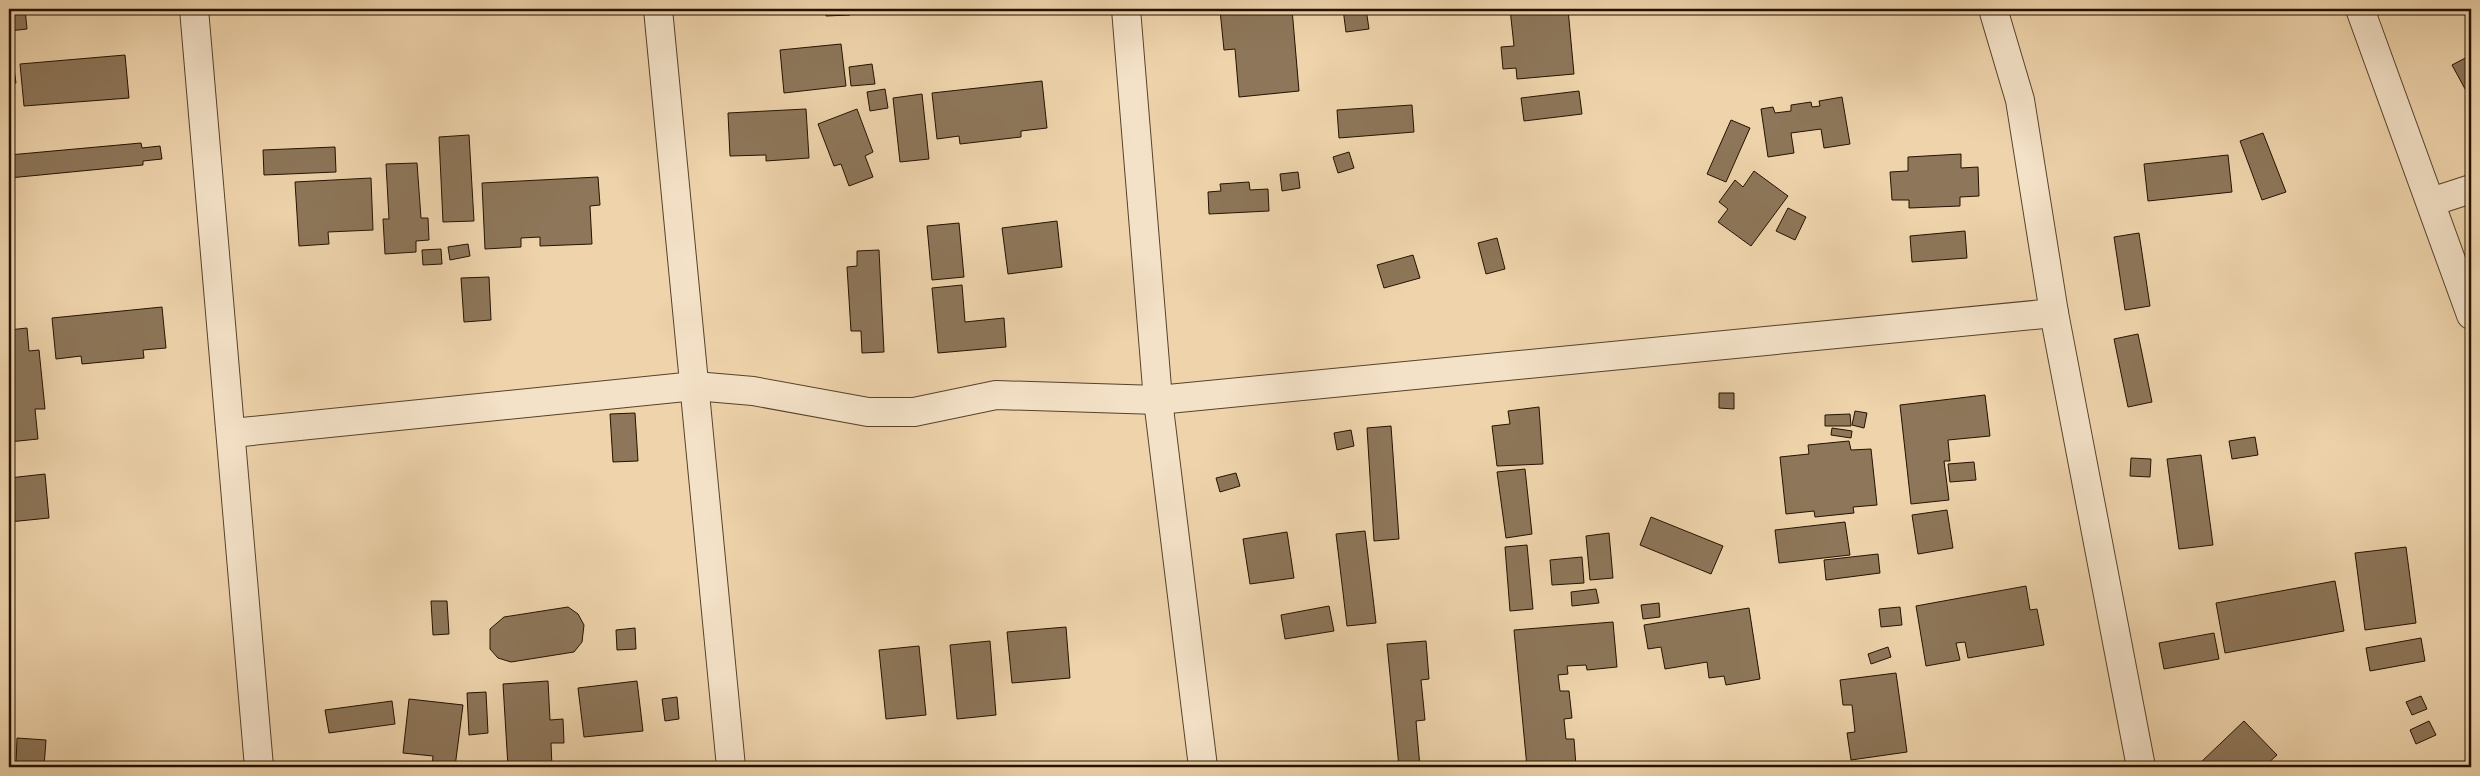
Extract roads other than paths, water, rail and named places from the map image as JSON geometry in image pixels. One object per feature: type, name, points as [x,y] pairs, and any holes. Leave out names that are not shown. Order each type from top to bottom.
[{"type":"street","points":[[194,9],[232,433],[259,767]]},
{"type":"street","points":[[658,9],[731,767]]},
{"type":"street","points":[[1126,9],[1158,400],[1204,767]]},
{"type":"street","points":[[1993,9],[2020,100],[2054,313],[2141,767]]},
{"type":"street","points":[[2360,9],[2471,316]]},
{"type":"street","points":[[2431,202],[2471,189]]},
{"type":"street","points":[[232,433],[695,386],[753,391],[868,412],[914,412],[996,395],[1158,400],[2054,313]]}]
